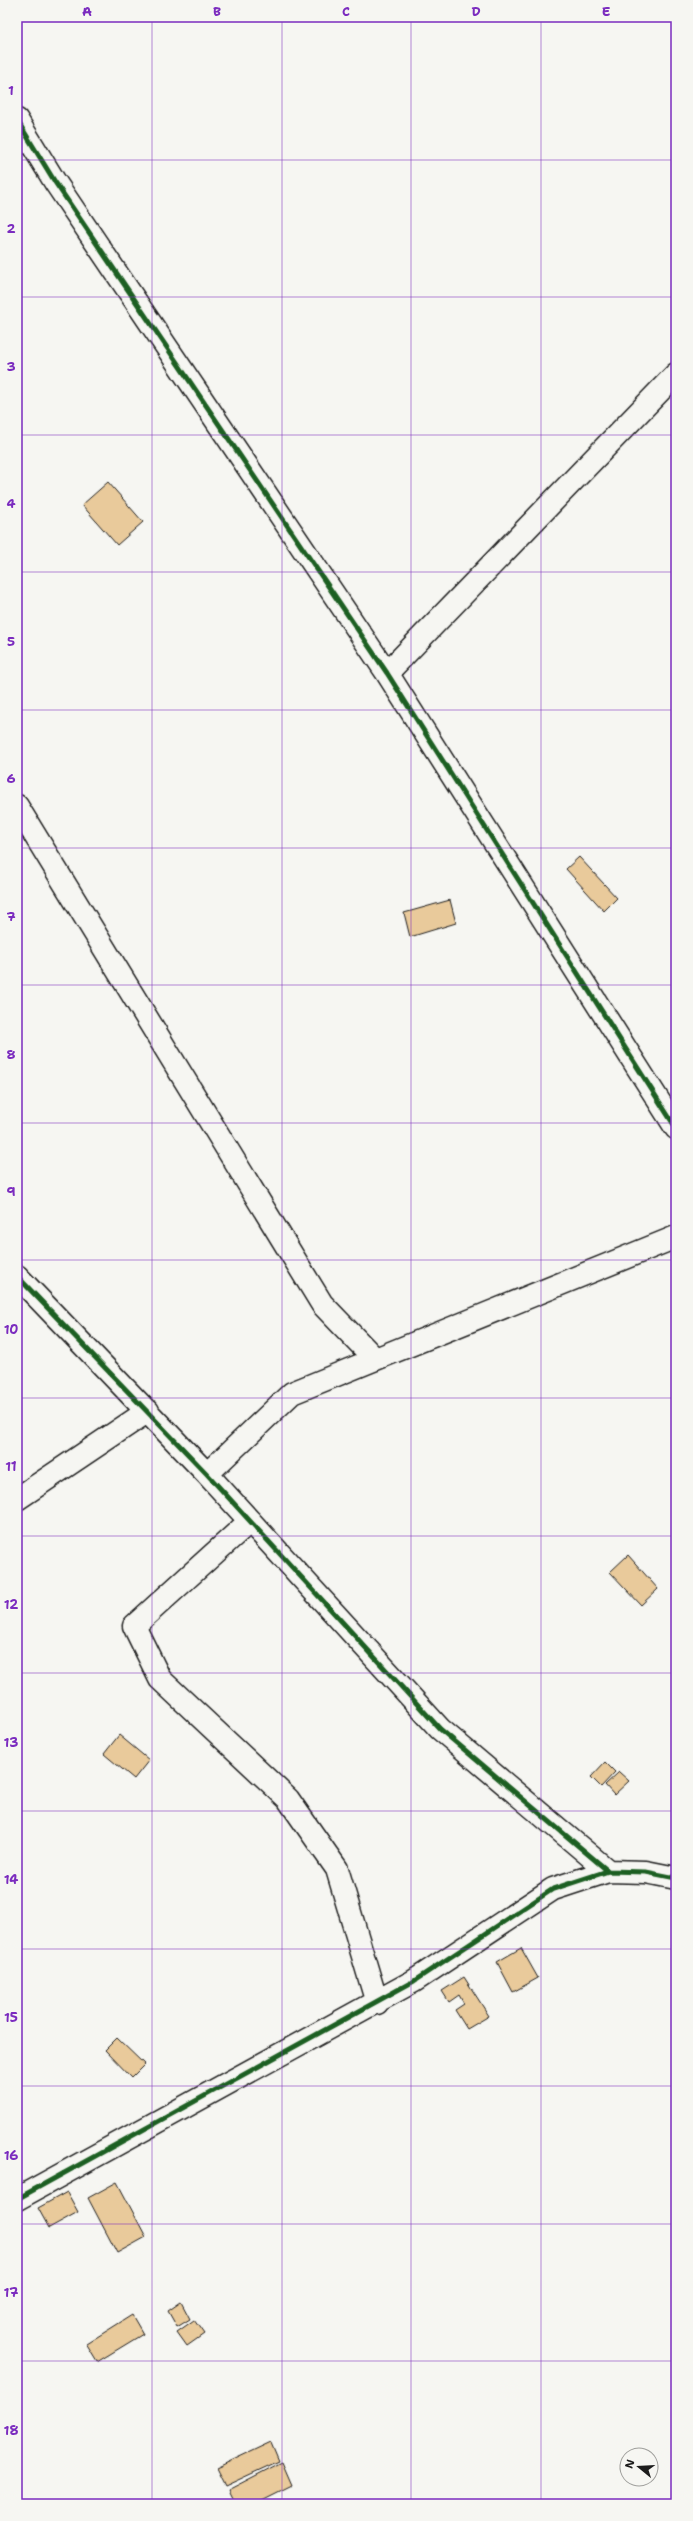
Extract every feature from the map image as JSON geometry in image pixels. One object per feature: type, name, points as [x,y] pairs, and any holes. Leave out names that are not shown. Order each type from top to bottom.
[{"type":"street","points":[[17,120],[55,182],[387,673],[676,1128]]},
{"type":"street","points":[[387,673],[676,374]]},
{"type":"street","points":[[17,806],[322,1304],[374,1358]]},
{"type":"street","points":[[207,1474],[292,1393],[374,1358],[676,1237]]},
{"type":"street","points":[[17,1276],[207,1474],[440,1729],[608,1871]]},
{"type":"street","points":[[17,1499],[148,1411]]},
{"type":"street","points":[[250,1521],[134,1626],[160,1679],[288,1799],[337,1869],[377,2003]]},
{"type":"street","points":[[17,2199],[377,2003],[414,1981],[553,1889],[608,1871],[646,1872],[676,1878]]},
{"type":"building","points":[[108,482],[143,522],[117,545],[82,505]]},
{"type":"building","points":[[579,857],[617,898],[604,911],[566,869]]},
{"type":"building","points":[[450,900],[456,923],[410,937],[404,913]]},
{"type":"building","points":[[628,1555],[658,1589],[641,1605],[610,1572]]},
{"type":"building","points":[[119,1735],[149,1760],[134,1779],[104,1754]]},
{"type":"building","points":[[605,1762],[615,1772],[601,1787],[591,1777]]},
{"type":"building","points":[[619,1772],[629,1781],[614,1795],[605,1785]]},
{"type":"building","points":[[521,1948],[538,1978],[513,1992],[497,1962]]},
{"type":"building","points":[[464,1977],[489,2016],[467,2029],[455,2010],[464,2004],[459,1995],[449,2002],[442,1991]]},
{"type":"building","points":[[117,2038],[145,2065],[132,2078],[105,2050]]},
{"type":"building","points":[[117,2182],[146,2237],[117,2253],[88,2198]]},
{"type":"building","points":[[67,2192],[78,2212],[49,2228],[38,2208]]},
{"type":"building","points":[[181,2302],[190,2319],[177,2327],[168,2311]]},
{"type":"building","points":[[132,2315],[143,2334],[97,2362],[86,2344]]},
{"type":"building","points":[[194,2320],[204,2334],[187,2346],[177,2332]]},
{"type":"building","points":[[271,2442],[279,2461],[225,2486],[216,2468]]},
{"type":"building","points":[[282,2462],[292,2485],[254,2504],[235,2504],[228,2490]]},
{"type":"cycle path","points":[[17,120],[55,182],[387,673],[676,1128]]},
{"type":"cycle path","points":[[17,1276],[207,1474],[440,1729],[608,1871]]},
{"type":"cycle path","points":[[17,2199],[414,1981],[553,1889],[608,1871],[646,1872],[676,1878]]}]
